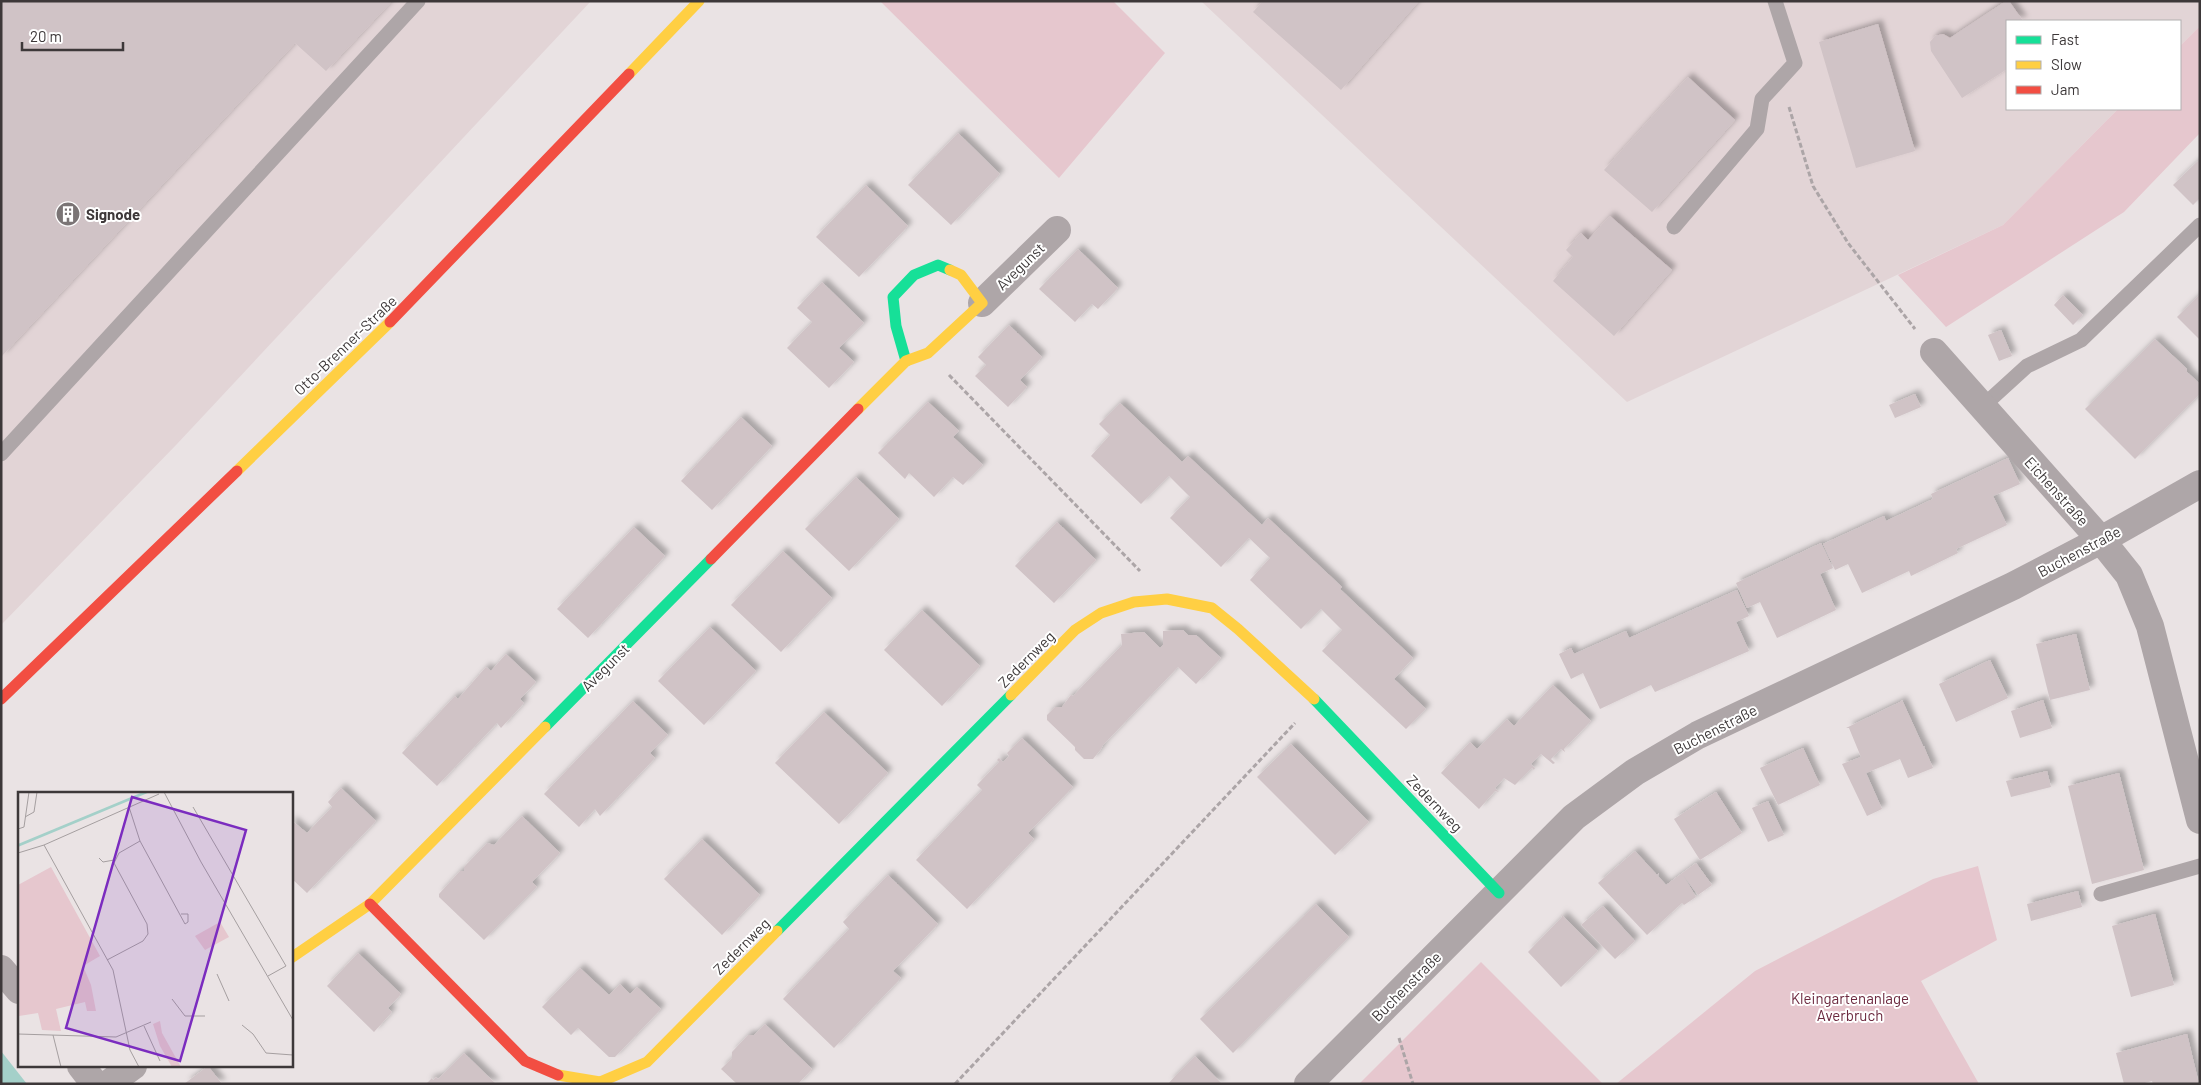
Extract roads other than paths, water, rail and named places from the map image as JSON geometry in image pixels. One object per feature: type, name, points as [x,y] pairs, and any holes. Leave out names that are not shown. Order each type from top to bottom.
[{"type":"street","name":"Otto-Brenner-Straße","points":[[1,699],[400,313],[699,1]]},
{"type":"street","name":"Avegunst","points":[[292,957],[370,904],[906,361],[928,353],[1058,230]]},
{"type":"street","name":"Avegunst","points":[[906,361],[896,326],[893,297],[914,275],[938,265],[961,274],[982,303]]},
{"type":"street","name":"Eichenstraße","points":[[1934,352],[2101,540],[2129,575],[2150,626],[2200,820]]},
{"type":"street","name":"Buchenstraße","points":[[1308,1084],[1574,817],[1643,767],[1698,736],[2013,586],[2101,540],[2200,484]]},
{"type":"street","name":"Zedernweg","points":[[370,904],[525,1061],[555,1075],[600,1083],[647,1062],[1075,630],[1101,613],[1134,602],[1167,599],[1212,608],[1238,628],[1316,700],[1499,893]]},
{"type":"street","points":[[1,969],[18,989]]},
{"type":"street","points":[[83,1068],[95,1084]]},
{"type":"street","points":[[108,1084],[131,1068]]},
{"type":"lane","points":[[1,454],[418,1]]},
{"type":"lane","points":[[1674,227],[1757,129],[1762,99],[1795,63],[1775,1]]},
{"type":"lane","points":[[1982,407],[2027,366],[2080,340],[2200,225]]},
{"type":"lane","points":[[2101,894],[2200,866]]},
{"type":"water","points":[[1,1051],[27,1084],[1,1084]]},
{"type":"place","name":"Signode","points":[[68,214]]},
{"type":"park label","name":"Kleingartenanlage Averbruch","points":[[1850,1006]]}]
